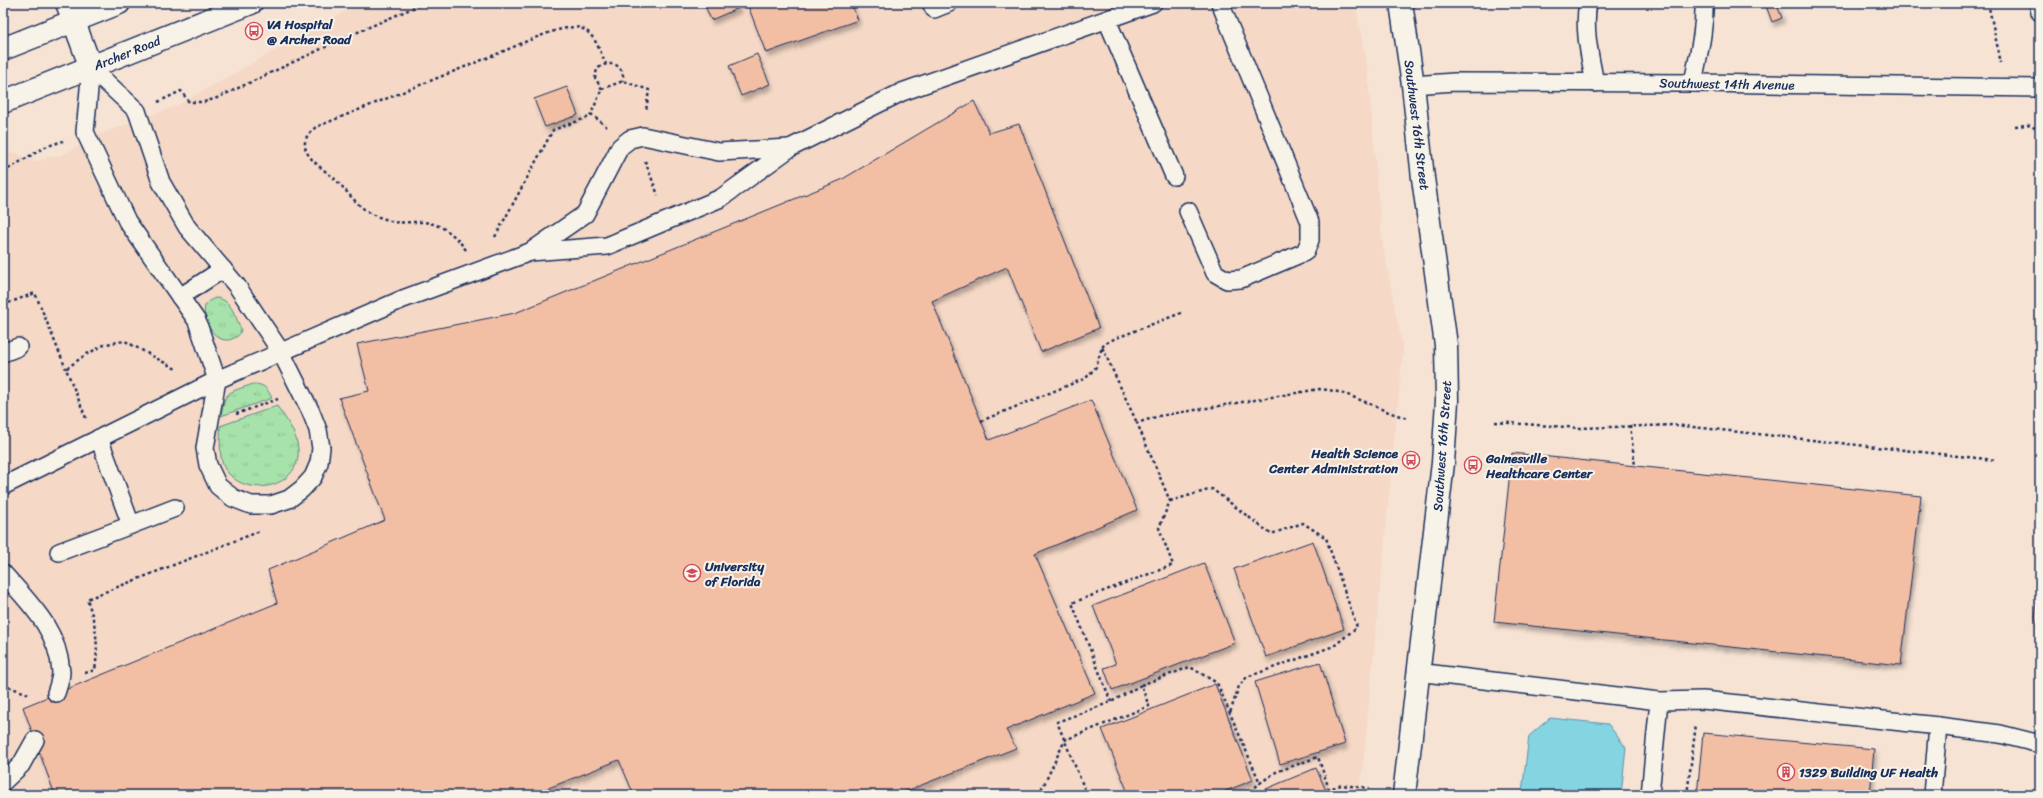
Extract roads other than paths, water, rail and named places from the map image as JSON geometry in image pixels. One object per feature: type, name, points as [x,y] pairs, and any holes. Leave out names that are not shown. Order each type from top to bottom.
[{"type":"street","points":[[3,49],[70,12],[119,3]]},
{"type":"street","name":"Archer Road","points":[[3,102],[251,3]]},
{"type":"street","name":"Southwest 16th Street","points":[[1401,3],[1413,85],[1446,345],[1447,401],[1443,463],[1417,672],[1404,795]]},
{"type":"street","points":[[70,12],[91,68]]},
{"type":"lane","points":[[931,3],[934,9],[949,3]]},
{"type":"lane","points":[[530,252],[607,246],[721,198],[790,148],[902,92],[1154,3]]},
{"type":"lane","points":[[1188,211],[1215,273],[1227,280],[1241,279],[1305,252],[1310,240],[1310,222],[1220,3]]},
{"type":"lane","points":[[1588,3],[1586,24],[1595,83]]},
{"type":"lane","points":[[1693,83],[1701,43],[1704,3]]},
{"type":"lane","points":[[2038,3],[2040,12]]},
{"type":"lane","points":[[1107,20],[1174,176]]},
{"type":"lane","points":[[91,68],[137,111],[161,182],[187,227],[237,286],[282,352],[318,430],[321,448],[319,463],[313,477],[302,489],[289,499],[271,505],[251,505],[233,498],[218,486],[208,465],[206,448],[217,380],[196,321],[127,221],[85,132],[91,68]]},
{"type":"lane","name":"Southwest 14th Avenue","points":[[1413,85],[1454,82],[1693,83],[2040,88]]},
{"type":"lane","points":[[3,486],[217,380],[403,299],[530,252],[585,214],[620,147],[630,139],[643,136],[719,152],[790,148]]},
{"type":"lane","points":[[180,297],[223,269]]},
{"type":"lane","points":[[99,438],[131,524]]},
{"type":"lane","points":[[59,552],[175,508]]},
{"type":"lane","points":[[3,573],[40,615],[55,640],[61,673],[56,693]]},
{"type":"lane","points":[[1417,672],[1659,700],[1703,700],[1938,726],[1988,732],[2040,744]]},
{"type":"lane","points":[[1650,795],[1659,700]]},
{"type":"lane","points":[[1932,795],[1938,726]]},
{"type":"lane","points":[[3,782],[21,765],[35,740]]},
{"type":"water","points":[[1550,718],[1608,724],[1626,748],[1621,795],[1525,795],[1522,792],[1529,736]]},
{"type":"place","name":"VA Hospital @ Archer Road","points":[[254,31]]},
{"type":"place","name":"Health Science Center Administration","points":[[1411,460]]},
{"type":"place","name":"Gainesville Healthcare Center","points":[[1473,465]]},
{"type":"place","name":"University of Florida","points":[[692,573]]},
{"type":"place","name":"1329 Building UF Health","points":[[1786,772]]}]
